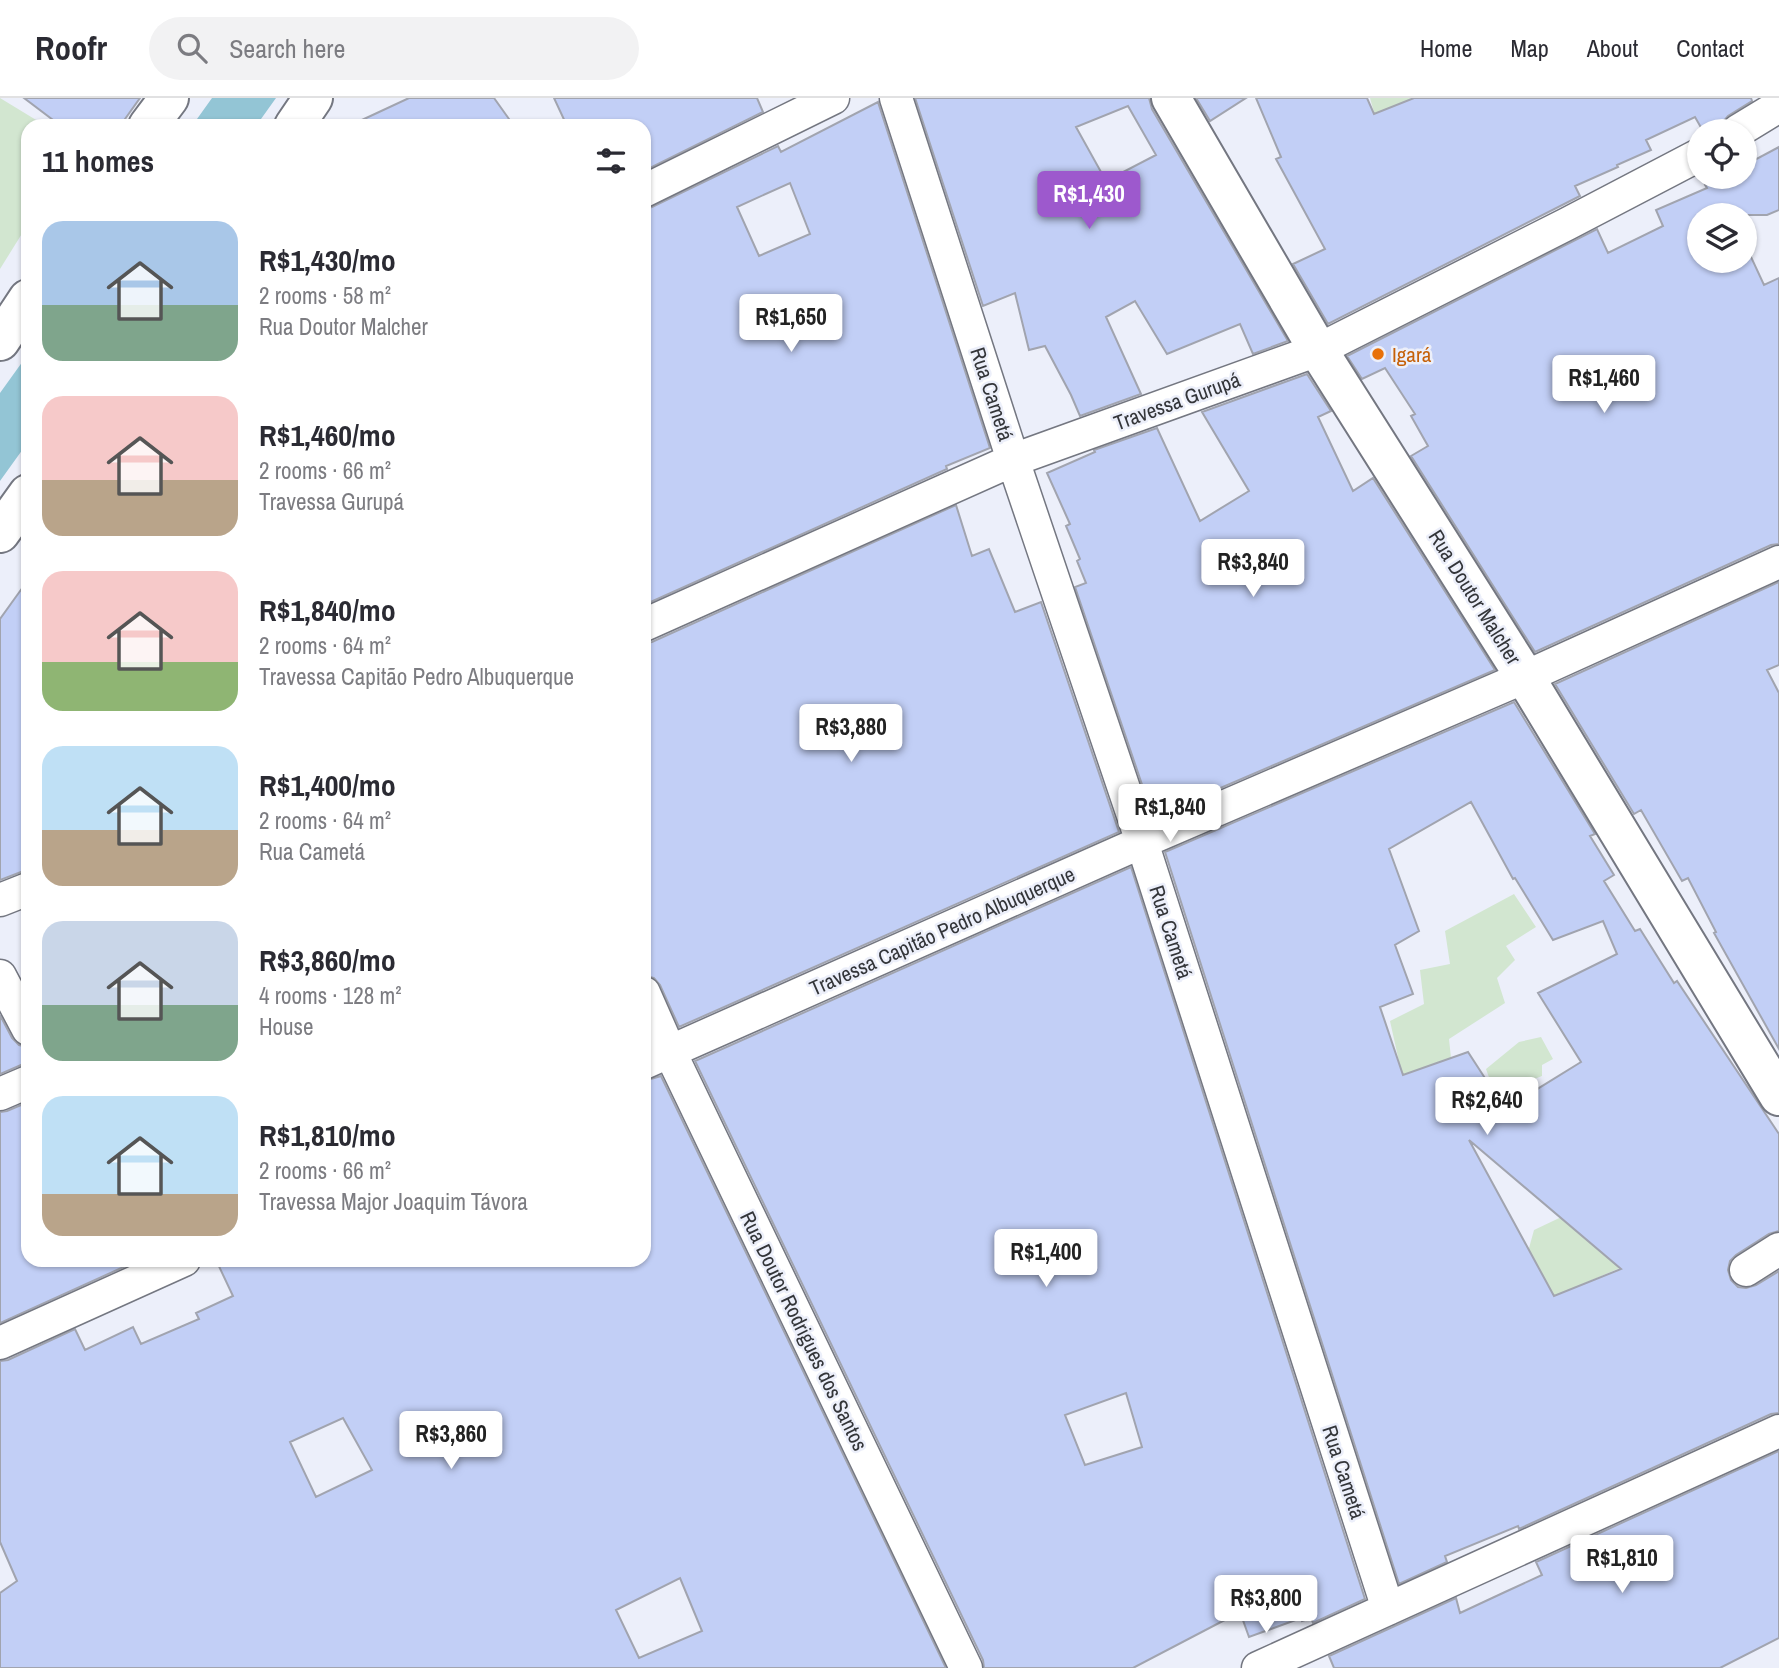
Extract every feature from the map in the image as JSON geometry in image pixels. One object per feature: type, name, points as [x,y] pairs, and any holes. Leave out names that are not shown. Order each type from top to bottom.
[{"type":"street","points":[[153,119],[169,98]]},
{"type":"street","points":[[299,119],[313,98]]},
{"type":"street","points":[[651,188],[832,98]]},
{"type":"street","name":"Rua Cametá","points":[[896,98],[1013,460],[1142,842],[1388,1609]]},
{"type":"street","name":"Rua Doutor Malcher","points":[[1171,98],[1318,350],[1525,677],[1779,1096]]},
{"type":"street","points":[[1757,119],[1779,106]]},
{"type":"street","name":"Travessa Gurupá","points":[[651,622],[1013,460],[1318,350],[1687,161]]},
{"type":"street","points":[[0,341],[21,310]]},
{"type":"street","points":[[0,533],[21,504]]},
{"type":"street","name":"Travessa Capitão Pedro Albuquerque","points":[[657,1057],[1142,842],[1525,677],[1779,562]]},
{"type":"street","points":[[0,900],[21,891]]},
{"type":"street","points":[[0,976],[21,1016]]},
{"type":"street","name":"Rua Doutor Rodrigues dos Santos","points":[[651,1027],[657,1057],[966,1668]]},
{"type":"street","points":[[0,1094],[21,1085]]},
{"type":"street","points":[[1746,1270],[1779,1249]]},
{"type":"street","points":[[0,1343],[161,1267]]},
{"type":"street","points":[[1258,1668],[1300,1659],[1388,1609],[1779,1431]]},
{"type":"green space","points":[[0,98],[34,119],[21,119],[21,235],[0,269]]},
{"type":"green space","points":[[1370,98],[1413,98],[1375,116]]},
{"type":"green space","points":[[1514,894],[1536,927],[1506,946],[1515,960],[1497,978],[1505,1003],[1449,1039],[1451,1058],[1402,1075],[1390,1021],[1424,1004],[1420,970],[1450,964],[1445,931]]},
{"type":"green space","points":[[1541,1037],[1553,1059],[1542,1065],[1542,1076],[1495,1094],[1486,1069],[1519,1042]]},
{"type":"green space","points":[[1593,1202],[1620,1268],[1580,1285],[1587,1307],[1559,1316],[1526,1259],[1534,1230]]},
{"type":"water","points":[[212,98],[276,98],[261,119],[197,119]]},
{"type":"water","points":[[21,364],[21,452],[0,481],[0,393]]},
{"type":"building","points":[[24,98],[140,98],[125,119],[52,119]]},
{"type":"building","points":[[409,98],[494,98],[509,119],[364,119]]},
{"type":"building","points":[[554,98],[757,98],[763,112],[651,168],[651,119],[564,119]]},
{"type":"building","points":[[915,98],[1149,98],[1152,109],[1288,341],[1253,354],[1240,324],[1167,354],[1135,301],[1106,317],[1141,394],[1080,416],[1045,346],[1029,350],[1015,293],[983,306]],"holes":[[[1128,106],[1156,155],[1106,181],[1076,127]]]},
{"type":"building","points":[[1196,98],[1246,98],[1210,121]]},
{"type":"building","points":[[1256,98],[1367,98],[1374,114],[1414,98],[1751,98],[1752,101],[1725,119],[1687,119],[1646,140],[1651,150],[1575,186],[1580,196],[1328,324],[1293,264],[1325,249],[1276,159],[1281,157]]},
{"type":"building","points":[[878,102],[990,448],[651,602],[651,207],[778,146],[781,152]],"holes":[[[790,183],[810,234],[759,256],[737,207]]]},
{"type":"building","points":[[1779,147],[1779,210],[1767,215],[1757,215],[1757,203],[1687,203],[1687,273],[1757,273],[1757,270],[1764,285],[1779,278],[1779,544],[1771,545],[1535,652],[1411,456],[1428,446],[1411,416],[1415,414],[1385,368],[1362,379],[1347,356],[1597,229],[1608,253],[1663,226],[1656,210],[1705,189],[1757,189],[1757,159]]},
{"type":"building","points":[[1307,374],[1331,411],[1318,417],[1353,491],[1373,478],[1495,670],[1153,817],[1075,587],[1086,583],[1077,561],[1080,559],[1066,526],[1070,524],[1047,473],[1095,452],[1094,450],[1157,428],[1200,521],[1249,491],[1202,412]]},
{"type":"building","points":[[956,505],[972,556],[989,549],[1015,612],[1041,602],[1119,832],[679,1027],[660,985],[651,977],[652,642]]},
{"type":"building","points":[[1779,582],[1779,665],[1767,670],[1779,693],[1779,1049],[1714,933],[1716,932],[1688,878],[1682,881],[1641,810],[1634,814],[1555,684]]},
{"type":"building","points":[[21,590],[21,872],[0,880],[0,619]]},
{"type":"building","points":[[1514,702],[1595,834],[1590,836],[1614,875],[1604,881],[1635,931],[1640,929],[1674,983],[1677,981],[1779,1134],[1779,1231],[1769,1234],[1736,1255],[1730,1261],[1728,1270],[1731,1280],[1738,1287],[1746,1288],[1779,1271],[1779,1413],[1771,1414],[1519,1529],[1518,1526],[1445,1556],[1447,1562],[1399,1584],[1165,852]],"holes":[[[1471,802],[1513,879],[1515,878],[1553,940],[1603,921],[1617,954],[1538,993],[1581,1062],[1505,1109],[1468,1052],[1403,1075],[1380,1007],[1413,994],[1395,945],[1419,931],[1389,849]],[[1469,1140],[1621,1269],[1554,1296]]]},
{"type":"building","points":[[1131,867],[1365,1599],[1313,1623],[1311,1618],[1302,1621],[1301,1618],[1249,1637],[1240,1612],[1133,1668],[984,1668],[983,1660],[695,1061]],"holes":[[[1126,1393],[1142,1447],[1085,1465],[1065,1415]]]},
{"type":"building","points":[[0,1015],[12,1038],[21,1045],[21,1065],[0,1074]]},
{"type":"building","points":[[661,1076],[946,1668],[0,1668],[0,1593],[17,1581],[0,1542],[0,1361],[8,1360],[75,1329],[85,1350],[133,1327],[141,1344],[199,1319],[196,1313],[233,1296],[219,1267],[651,1267],[651,1079]],"holes":[[[343,1418],[372,1470],[316,1497],[290,1442]],[[680,1578],[702,1631],[639,1658],[616,1610]]]},
{"type":"building","points":[[21,1105],[21,1267],[124,1267],[0,1323],[0,1112]]},
{"type":"building","points":[[1779,1451],[1779,1638],[1720,1668],[1334,1668],[1329,1656],[1456,1598],[1460,1613],[1542,1575],[1536,1562]]},
{"type":"place","name":"Igará","points":[[1378,354]]}]
